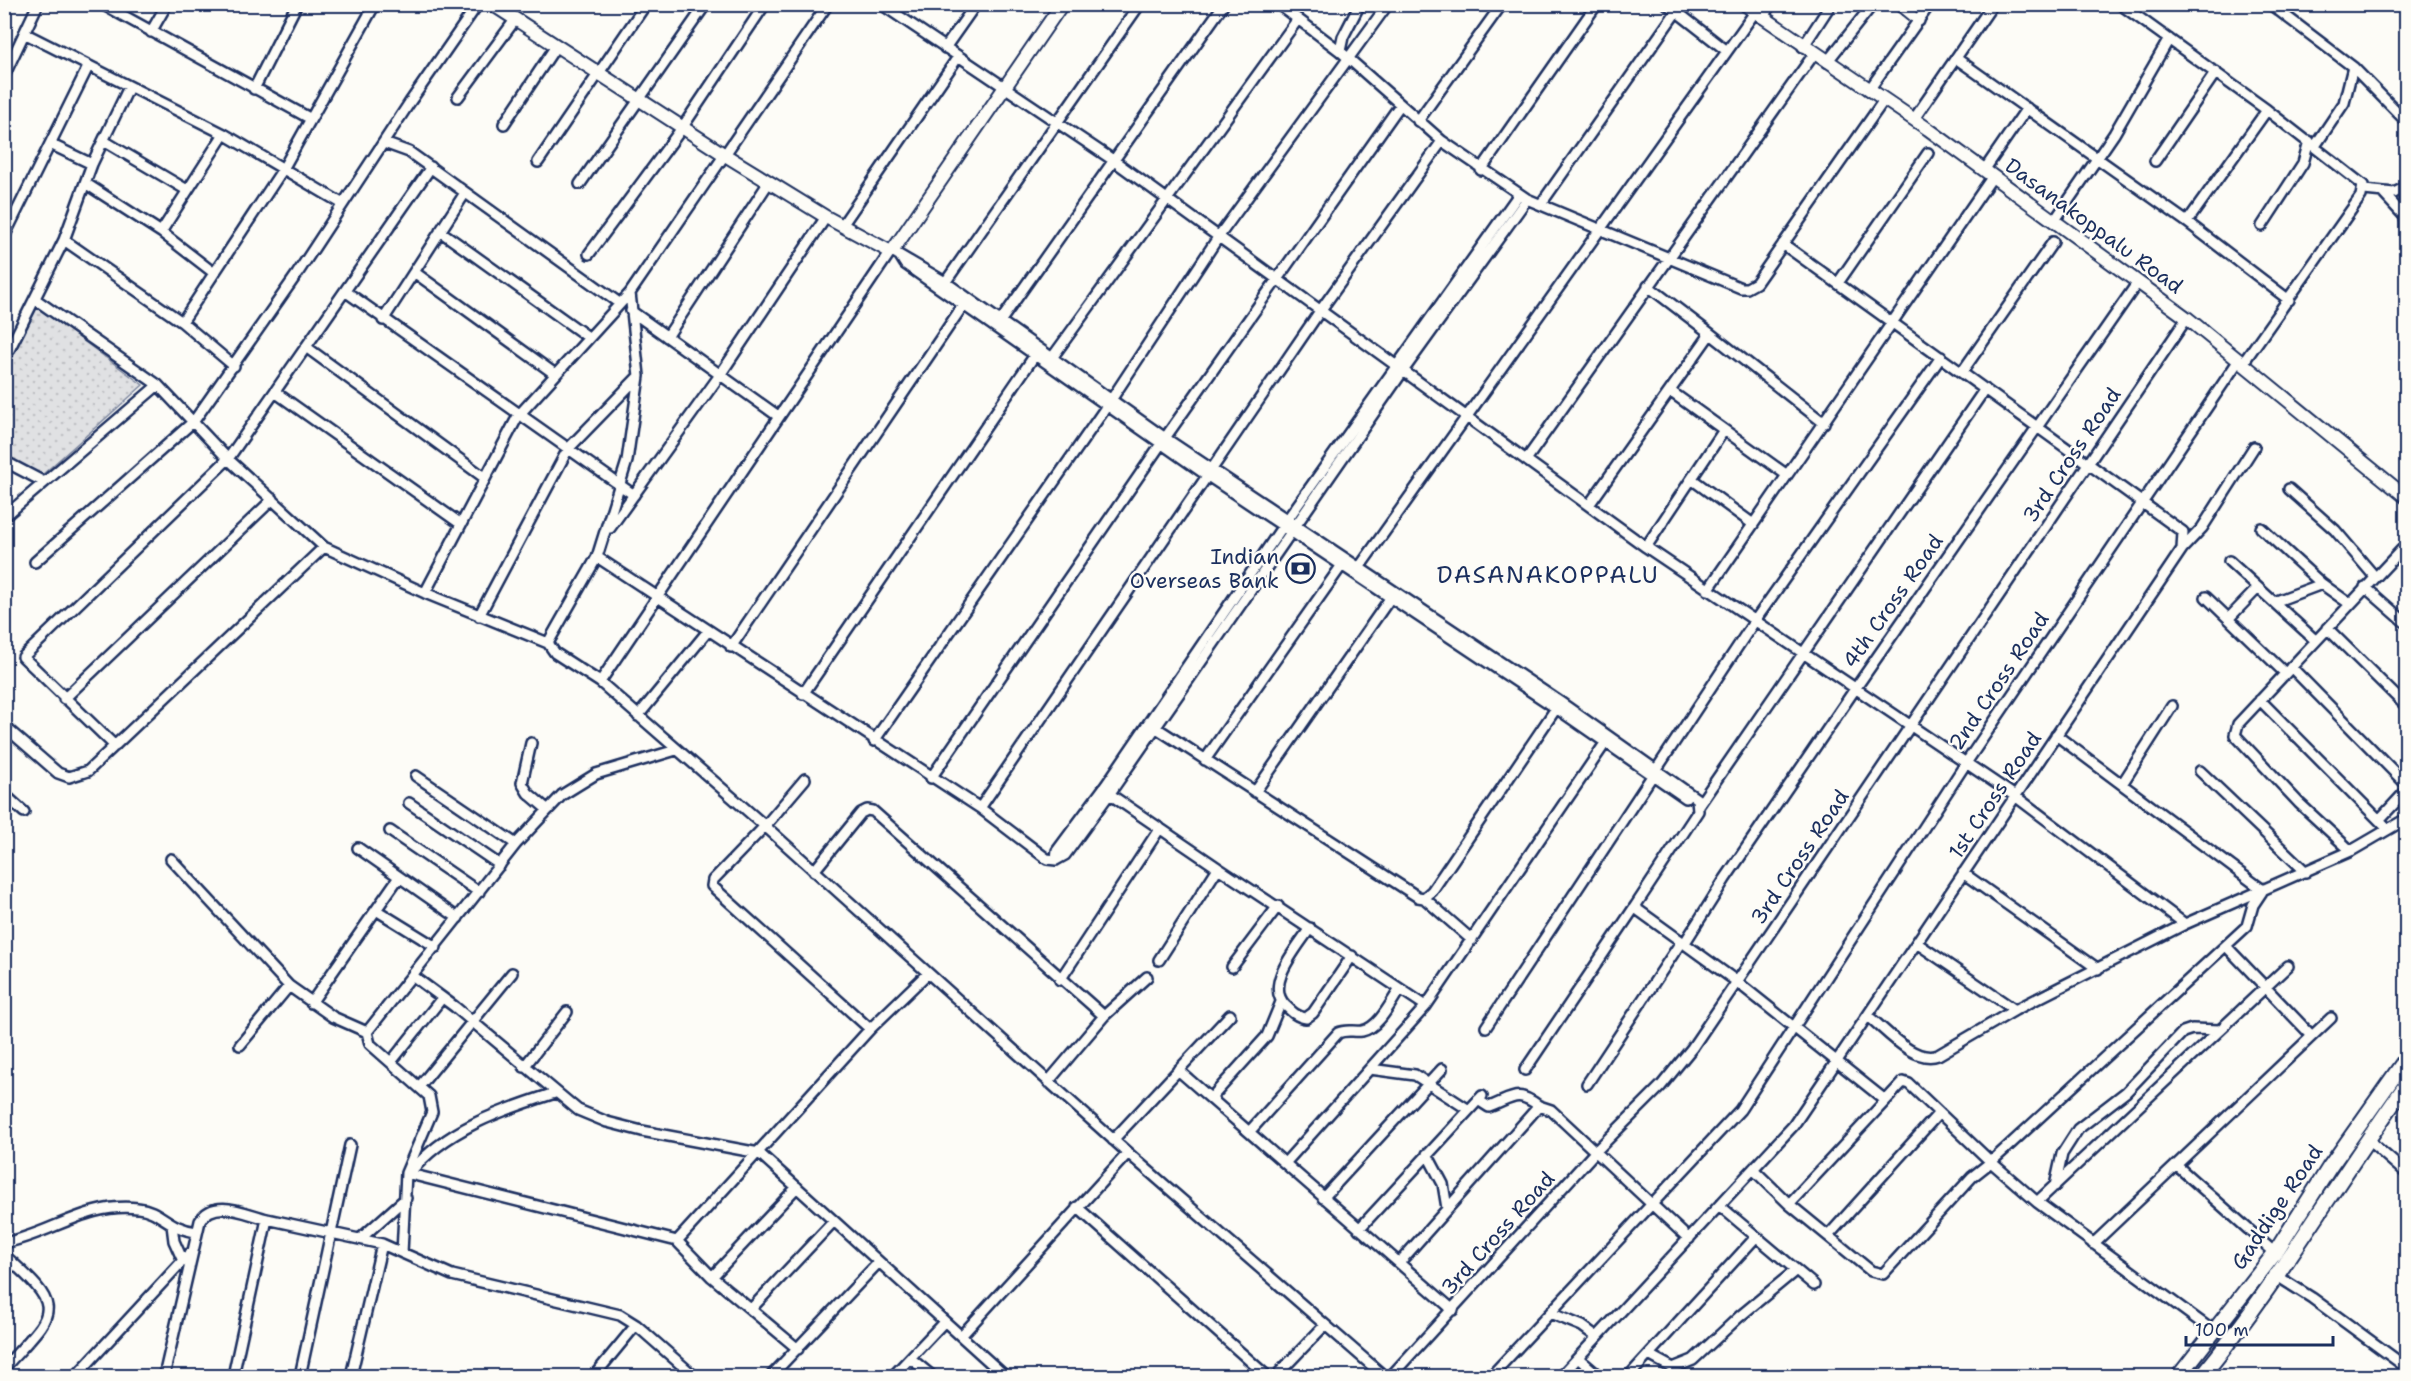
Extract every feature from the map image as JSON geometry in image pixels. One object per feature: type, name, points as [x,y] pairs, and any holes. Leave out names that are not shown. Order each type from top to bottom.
[{"type":"main road","name":"Gaddige Road","points":[[2179,1377],[2275,1253],[2329,1168],[2406,1059]]},
{"type":"main road","name":"Gaddige Road","points":[[2202,1377],[2278,1277],[2367,1139],[2406,1085]]},
{"type":"street","points":[[4,76],[26,34],[38,4]]},
{"type":"street","points":[[102,4],[311,119]]},
{"type":"street","points":[[151,32],[166,4]]},
{"type":"street","points":[[254,89],[297,4]]},
{"type":"street","points":[[182,322],[283,169],[375,4]]},
{"type":"street","points":[[35,562],[194,421],[234,366],[478,4]]},
{"type":"street","points":[[492,4],[638,100],[826,217],[908,258],[965,302],[1163,441],[1558,705],[1653,773],[1697,799],[1699,804]]},
{"type":"street","points":[[538,162],[646,4]]},
{"type":"street","points":[[580,184],[706,4]]},
{"type":"street","points":[[589,254],[682,128],[765,4]]},
{"type":"street","points":[[425,593],[518,416],[630,293],[828,4]]},
{"type":"street","points":[[881,4],[897,9],[945,48],[1113,160],[1646,547],[1708,590],[1756,619],[1803,654],[2015,796],[2185,924]]},
{"type":"street","points":[[945,48],[976,4]]},
{"type":"street","points":[[600,682],[656,595],[778,416],[894,253],[1062,4]]},
{"type":"street","points":[[942,285],[1140,4]]},
{"type":"street","points":[[998,324],[1224,4]]},
{"type":"street","points":[[1278,4],[1349,58],[1442,141],[1481,170],[1523,196],[1602,231],[1747,288],[1756,283],[1884,100]]},
{"type":"street","points":[[1340,51],[1343,37],[1360,4]]},
{"type":"street","points":[[874,741],[1108,403],[1219,236],[1388,4]]},
{"type":"street","points":[[1418,121],[1502,4]]},
{"type":"street","points":[[1481,170],[1597,4]]},
{"type":"street","points":[[1666,4],[1727,51]]},
{"type":"street","points":[[1357,571],[1602,231],[1754,11],[1771,4]]},
{"type":"street","points":[[1803,47],[1832,4]]},
{"type":"street","points":[[1827,62],[1873,4]]},
{"type":"street","points":[[1898,4],[1918,21]]},
{"type":"street","points":[[1869,90],[1930,4]]},
{"type":"street","points":[[1914,119],[1993,4]]},
{"type":"street","points":[[2120,4],[2312,144],[2359,180],[2364,190],[2399,192],[2406,187]]},
{"type":"street","points":[[2270,4],[2353,67],[2406,121]]},
{"type":"street","name":"Dasanakoppalu Road","points":[[1754,11],[1803,47],[1914,119],[1989,172],[2187,318],[2406,497]]},
{"type":"street","points":[[1541,204],[1676,12]]},
{"type":"street","points":[[1050,360],[1298,19]]},
{"type":"street","points":[[458,97],[515,20]]},
{"type":"street","points":[[26,34],[224,134],[343,204]]},
{"type":"street","points":[[2055,220],[2098,158],[2169,39]]},
{"type":"street","points":[[504,124],[556,46]]},
{"type":"street","points":[[1526,460],[1814,54]]},
{"type":"street","points":[[843,225],[958,57]]},
{"type":"street","points":[[1957,59],[2187,222],[2289,300]]},
{"type":"street","points":[[4,237],[88,67]]},
{"type":"street","points":[[2262,226],[2303,163],[2312,144],[2344,102],[2353,67]]},
{"type":"street","points":[[2155,161],[2216,72]]},
{"type":"street","points":[[4,360],[64,240],[92,164],[129,87]]},
{"type":"street","points":[[931,778],[1163,441],[1400,105]]},
{"type":"street","points":[[1708,590],[1894,322],[2027,108]]},
{"type":"street","points":[[2187,222],[2267,110]]},
{"type":"street","points":[[161,232],[224,134]]},
{"type":"street","points":[[104,141],[187,190]]},
{"type":"street","points":[[980,808],[1320,311],[1442,141]]},
{"type":"street","points":[[384,142],[409,152],[431,167],[619,303]]},
{"type":"street","points":[[50,144],[92,164]]},
{"type":"street","points":[[1838,283],[1928,153]]},
{"type":"street","points":[[115,746],[22,657],[228,459],[431,167]]},
{"type":"street","points":[[667,337],[769,182]]},
{"type":"street","points":[[85,183],[161,232],[214,273]]},
{"type":"street","name":"2nd Cross Road","points":[[1491,1377],[1740,1110],[1966,763],[2143,502],[2241,361],[2289,300],[2364,190]]},
{"type":"street","points":[[2382,192],[2406,218]]},
{"type":"street","points":[[383,320],[465,193]]},
{"type":"street","points":[[1106,791],[1399,369],[1523,196]]},
{"type":"street","points":[[605,534],[720,375],[826,217]]},
{"type":"street","points":[[440,231],[588,337]]},
{"type":"street","points":[[64,240],[182,322],[234,366]]},
{"type":"street","points":[[1962,372],[2052,242]]},
{"type":"street","points":[[1783,244],[2183,532],[2182,549]]},
{"type":"street","points":[[414,272],[555,374]]},
{"type":"street","name":"4th Cross Road","points":[[1587,1084],[1855,689],[2138,282]]},
{"type":"street","points":[[1648,286],[1824,423]]},
{"type":"street","points":[[345,291],[518,416],[634,495]]},
{"type":"street","points":[[548,643],[597,557],[621,487],[639,376],[630,293]]},
{"type":"street","points":[[35,299],[158,385],[228,459],[324,546],[425,593],[548,643],[555,653],[600,682],[765,826],[1113,1140],[1384,1377]]},
{"type":"street","points":[[731,647],[965,302]]},
{"type":"street","points":[[631,311],[778,416]]},
{"type":"street","name":"3rd Cross Road","points":[[1391,1377],[1596,1151],[1661,1086],[1692,1048],[2187,318]]},
{"type":"street","points":[[1589,505],[1706,342],[1707,332]]},
{"type":"street","points":[[306,347],[485,478]]},
{"type":"street","points":[[803,694],[1037,352]]},
{"type":"street","points":[[1486,1027],[1756,619],[1941,357]]},
{"type":"street","points":[[479,616],[568,449],[639,376]]},
{"type":"street","points":[[4,517],[158,385]]},
{"type":"street","points":[[1525,1070],[1697,813],[1699,804],[1985,389]]},
{"type":"street","points":[[1670,391],[1787,475]]},
{"type":"street","points":[[274,392],[461,524]]},
{"type":"street","points":[[1646,547],[1693,480],[1724,430]]},
{"type":"street","name":"1st Cross Road","points":[[1561,1377],[1793,1126],[1918,944],[2182,549],[2202,528],[2254,447]]},
{"type":"street","points":[[4,461],[44,482]]},
{"type":"street","points":[[1693,480],[1753,524]]},
{"type":"street","points":[[2289,489],[2334,530],[2375,577]]},
{"type":"street","points":[[64,699],[273,499]]},
{"type":"street","points":[[1289,526],[1342,565],[1357,571]]},
{"type":"street","points":[[597,557],[874,741],[980,808],[1047,859],[1056,860],[1057,851],[1155,727],[1289,526]]},
{"type":"street","points":[[2261,528],[2322,584],[2350,604]]},
{"type":"street","points":[[2351,851],[2300,803],[2235,735],[2235,727],[2406,545]]},
{"type":"street","points":[[4,726],[65,776],[79,775],[88,771],[324,546]]},
{"type":"street","points":[[2229,561],[2315,640]]},
{"type":"street","points":[[1206,760],[1342,565]]},
{"type":"street","points":[[2274,602],[2322,584]]},
{"type":"street","points":[[2365,587],[2406,623]]},
{"type":"street","points":[[2229,618],[2258,588]]},
{"type":"street","points":[[1255,792],[1392,595]]},
{"type":"street","points":[[2206,597],[2288,670],[2406,784]]},
{"type":"street","points":[[2326,628],[2406,706]]},
{"type":"street","points":[[638,716],[708,632]]},
{"type":"street","points":[[2260,700],[2388,829]]},
{"type":"street","points":[[1424,898],[1432,891],[1558,705]]},
{"type":"street","points":[[2122,784],[2172,706]]},
{"type":"street","points":[[1155,727],[1418,897],[1424,898],[1472,940]]},
{"type":"street","points":[[2056,735],[2263,890]]},
{"type":"street","points":[[1286,1162],[1426,1006],[1607,740]]},
{"type":"street","points":[[531,743],[522,783],[528,793],[548,810]]},
{"type":"street","points":[[402,1253],[402,1219],[408,1173],[432,1112],[429,1096],[370,1044],[368,1032],[516,844],[570,789],[596,774],[676,750]]},
{"type":"street","points":[[2200,771],[2306,872]]},
{"type":"street","points":[[416,776],[516,844]]},
{"type":"street","points":[[805,779],[765,826],[713,880],[712,886],[870,1029]]},
{"type":"street","points":[[1106,791],[1426,1006]]},
{"type":"street","points":[[2379,820],[2406,791]]},
{"type":"street","points":[[4,794],[24,812]]},
{"type":"street","points":[[409,803],[500,865]]},
{"type":"street","points":[[814,871],[861,813],[867,810],[873,811],[1060,980],[1104,1016]]},
{"type":"street","points":[[1868,1016],[1917,1054],[1930,1058],[2015,1011],[2185,924],[2351,851],[2406,819]]},
{"type":"street","points":[[1060,980],[1160,828]]},
{"type":"street","points":[[390,831],[479,892]]},
{"type":"street","points":[[358,848],[458,918]]},
{"type":"street","points":[[171,859],[289,986],[333,1017],[368,1032]]},
{"type":"street","points":[[1160,960],[1218,868]]},
{"type":"street","points":[[1964,873],[2098,969]]},
{"type":"street","points":[[311,1003],[399,877]]},
{"type":"street","points":[[1753,1169],[1789,1204],[1874,1274],[1883,1274],[1972,1177],[2247,926],[2253,905],[2263,890]]},
{"type":"street","points":[[1636,905],[1638,910],[1736,981],[1838,1060],[1884,1100]]},
{"type":"street","points":[[1232,967],[1278,906]]},
{"type":"street","points":[[376,909],[436,947]]},
{"type":"street","points":[[1211,1098],[1267,1036],[1281,1002],[1278,987],[1280,976],[1310,928]]},
{"type":"street","points":[[1918,944],[2015,1011]]},
{"type":"street","points":[[2226,946],[2312,1036]]},
{"type":"street","points":[[1281,1002],[1301,1018],[1310,1016],[1352,956]]},
{"type":"street","points":[[2037,1202],[2288,966]]},
{"type":"street","points":[[419,1087],[513,973]]},
{"type":"street","points":[[677,1241],[870,1029],[928,973]]},
{"type":"street","points":[[413,976],[578,1110],[607,1122],[759,1153],[1005,1377]]},
{"type":"street","points":[[1048,1082],[1104,1016],[1148,977]]},
{"type":"street","points":[[240,1045],[289,986]]},
{"type":"street","points":[[1250,1131],[1338,1033],[1344,1030],[1361,1031],[1374,1025],[1400,989]]},
{"type":"street","points":[[391,1062],[442,998]]},
{"type":"street","points":[[524,1067],[567,1012]]},
{"type":"street","points":[[1113,1140],[1230,1015]]},
{"type":"street","points":[[2093,1244],[2331,1018]]},
{"type":"street","points":[[2055,1186],[2062,1154],[2078,1129],[2126,1092],[2183,1032],[2192,1029],[2220,1030]]},
{"type":"street","points":[[1370,1069],[1415,1076],[1469,1110]]},
{"type":"street","points":[[1323,1198],[1442,1069]]},
{"type":"street","points":[[1178,1070],[1453,1310]]},
{"type":"street","points":[[1789,1204],[1899,1084],[1906,1083],[2037,1202],[2213,1332]]},
{"type":"street","points":[[408,1173],[423,1156],[441,1142],[510,1107],[555,1093]]},
{"type":"street","points":[[1359,1229],[1480,1098],[1489,1107],[1516,1095],[1525,1095],[1539,1106],[1551,1110],[1689,1239]]},
{"type":"street","points":[[1399,1263],[1539,1106]]},
{"type":"street","points":[[1827,1236],[1939,1113]]},
{"type":"street","points":[[2367,1139],[2406,1173]]},
{"type":"street","points":[[300,1377],[333,1233],[350,1145]]},
{"type":"street","points":[[961,1336],[1128,1153]]},
{"type":"street","points":[[1427,1154],[1443,1184],[1447,1208]]},
{"type":"street","points":[[2176,1165],[2275,1253]]},
{"type":"street","points":[[408,1173],[677,1241],[712,1277],[798,1349]]},
{"type":"street","points":[[712,1277],[797,1187]]},
{"type":"street","points":[[360,1239],[406,1198]]},
{"type":"street","points":[[1720,1206],[1814,1286]]},
{"type":"street","points":[[164,1377],[197,1232],[204,1214],[219,1207],[382,1244],[452,1275],[620,1315],[636,1326],[694,1377]]},
{"type":"street","points":[[1077,1207],[1267,1377]]},
{"type":"street","points":[[4,1243],[23,1239],[78,1214],[111,1209],[148,1209],[181,1230],[197,1232]]},
{"type":"street","points":[[233,1377],[267,1219]]},
{"type":"street","points":[[751,1309],[834,1221]]},
{"type":"street","points":[[172,1225],[174,1241],[183,1261]]},
{"type":"street","points":[[1629,1377],[1756,1237]]},
{"type":"street","points":[[351,1377],[382,1244]]},
{"type":"street","points":[[76,1377],[191,1252]]},
{"type":"street","points":[[4,1255],[32,1280],[46,1298],[48,1309],[45,1323],[4,1368]]},
{"type":"street","points":[[771,1377],[879,1262]]},
{"type":"street","points":[[2263,1267],[2406,1367]]},
{"type":"street","points":[[1648,1355],[1673,1368],[1694,1360],[1739,1317],[1796,1270]]},
{"type":"street","points":[[1550,1313],[1582,1326],[1598,1336]]},
{"type":"street","points":[[893,1377],[944,1322]]},
{"type":"street","points":[[594,1377],[636,1326]]},
{"type":"street","points":[[1276,1377],[1324,1326]]},
{"type":"street","points":[[910,1358],[932,1377]]},
{"type":"street","points":[[1578,1358],[1599,1377]]},
{"type":"shaded area","points":[[36,306],[143,385],[42,475],[4,455],[5,370]]},
{"type":"place","name":"Indian Overseas Bank","points":[[1300,569]]},
{"type":"district","name":"DASANAKOPPALU","points":[[1548,575]]}]
